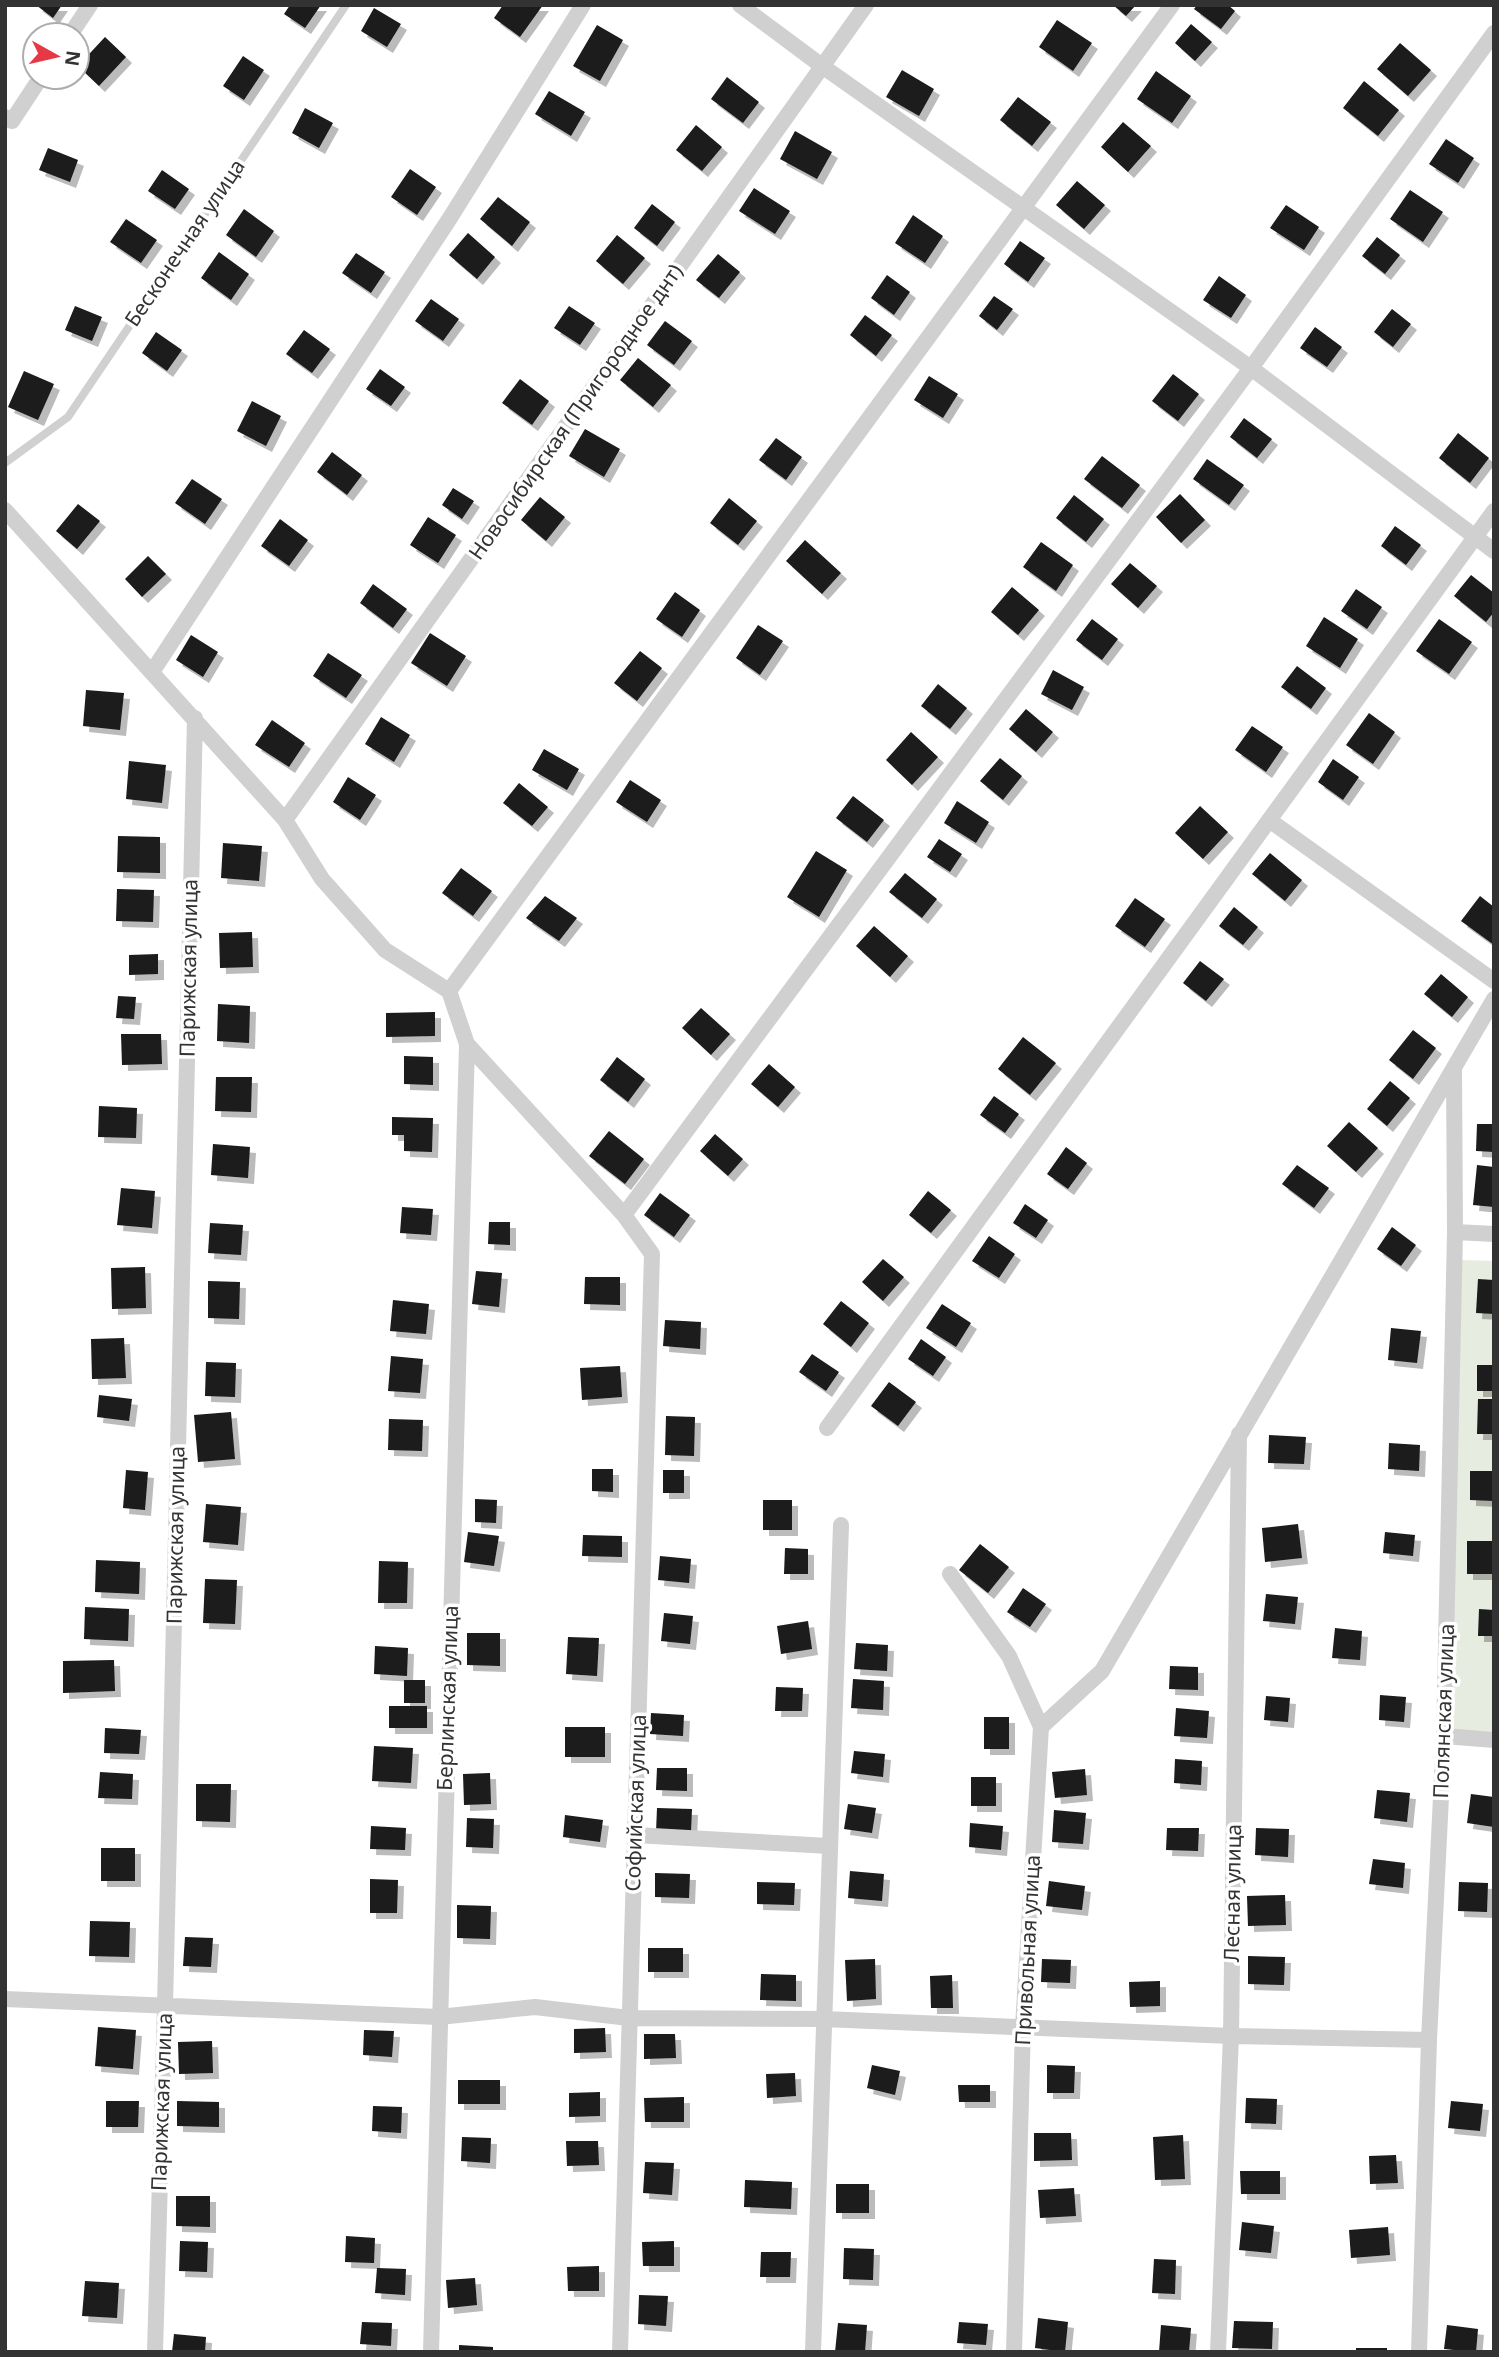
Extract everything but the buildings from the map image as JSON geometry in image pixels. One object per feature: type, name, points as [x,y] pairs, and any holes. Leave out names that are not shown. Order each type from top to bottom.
[{"type":"street","points":[[79,21],[90,5]]},
{"type":"street","points":[[152,672],[450,218],[583,5]]},
{"type":"street","points":[[740,5],[822,66],[1251,368],[1494,551]]},
{"type":"street","name":"Новосибирская (Пригородное днт)","points":[[285,820],[866,5]]},
{"type":"street","points":[[449,991],[1172,5]]},
{"type":"street","points":[[5,510],[285,820],[322,879],[384,950],[449,991],[467,1044],[624,1215],[1251,368],[1494,33]]},
{"type":"street","points":[[5,117],[12,121],[32,91]]},
{"type":"street","points":[[827,1428],[1494,511]]},
{"type":"street","name":"Парижская улица","points":[[155,2352],[195,718]]},
{"type":"street","points":[[1269,820],[1494,981]]},
{"type":"street","points":[[1041,1727],[1101,1671],[1494,999]]},
{"type":"street","name":"Берлинская улица","points":[[431,2352],[467,1044]]},
{"type":"street","name":"Полянская улица","points":[[1419,2352],[1429,2040],[1444,1737],[1455,1232],[1454,1069]]},
{"type":"street","name":"Софийская улица","points":[[620,2352],[652,1254],[624,1215]]},
{"type":"street","points":[[1455,1232],[1494,1234]]},
{"type":"street","name":"Лесная улица","points":[[1219,2352],[1231,2035],[1239,1434]]},
{"type":"street","points":[[813,2352],[841,1525]]},
{"type":"street","name":"Привольная улица","points":[[950,1574],[1009,1656],[1041,1727],[1023,2027],[1014,2352]]},
{"type":"street","points":[[1444,1737],[1494,1740]]},
{"type":"street","points":[[635,1835],[829,1846]]},
{"type":"street","points":[[5,1999],[439,2017],[536,2007],[629,2018],[823,2019],[1429,2040]]},
{"type":"lane","name":"Бесконечная улица","points":[[5,463],[68,417],[346,5]]},
{"type":"shaded area","points":[[1460,1260],[1494,1261],[1494,1732],[1452,1730]]}]
